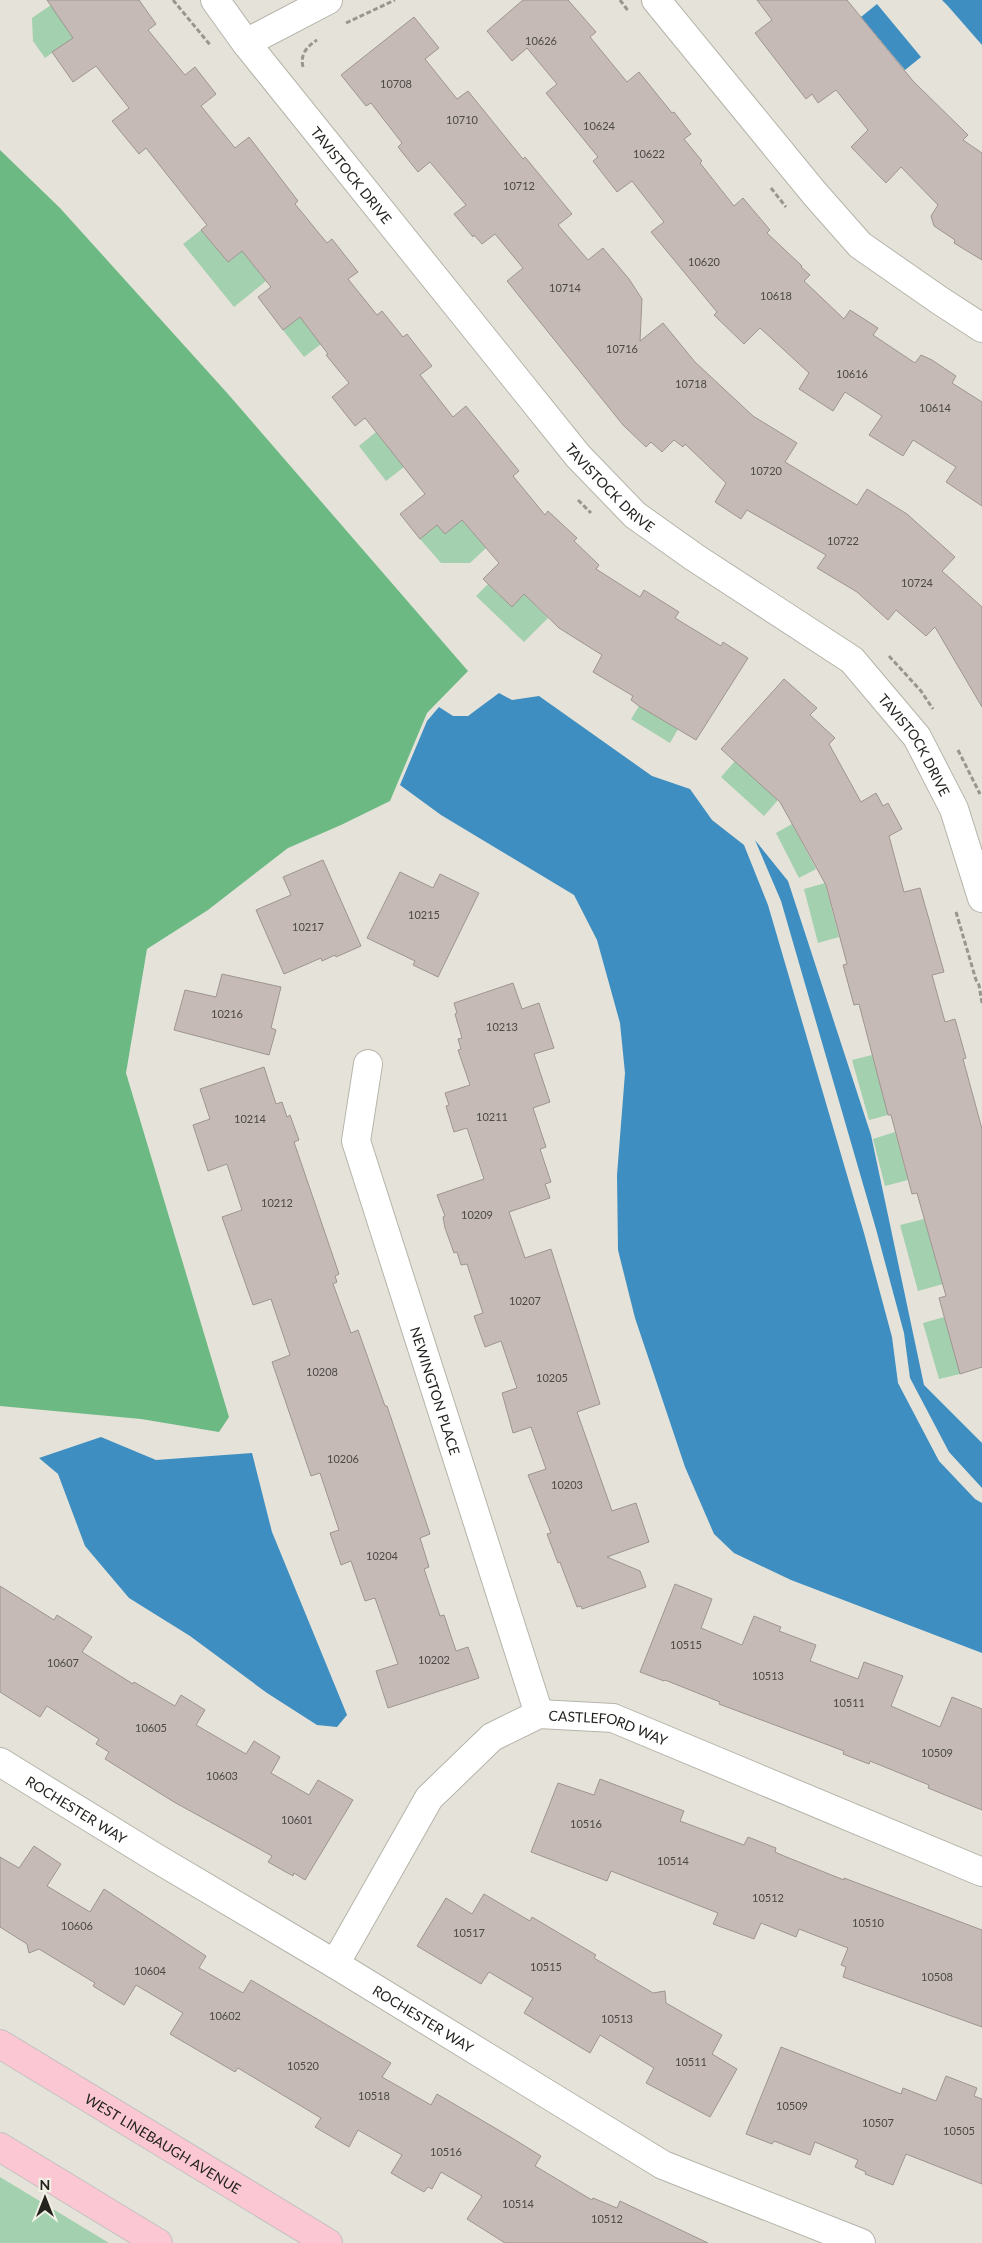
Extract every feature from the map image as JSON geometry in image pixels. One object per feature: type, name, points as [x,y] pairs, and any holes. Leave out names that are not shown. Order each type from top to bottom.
[{"type":"main road","name":"WEST LINEBAUGH AVENUE","points":[[0,2044],[328,2243]]},
{"type":"main road","points":[[0,2147],[158,2243]]},
{"type":"street","name":"TAVISTOCK DRIVE","points":[[215,0],[246,43],[578,456],[635,515],[694,557],[852,660],[917,736],[954,809],[982,898]]},
{"type":"street","points":[[246,43],[328,0]]},
{"type":"street","points":[[656,0],[814,194],[860,245],[982,328]]},
{"type":"street","name":"NEWINGTON PLACE","points":[[368,1064],[356,1141],[539,1714]]},
{"type":"street","name":"CASTLEFORD WAY","points":[[335,1964],[429,1798],[492,1737],[539,1714],[613,1718],[982,1872]]},
{"type":"street","name":"ROCHESTER WAY","points":[[0,1762],[664,2165],[861,2243]]},
{"type":"path","points":[[344,24],[395,0]]},
{"type":"path","points":[[303,69],[301,59],[304,51],[321,38]]},
{"type":"path","points":[[885,653],[921,691],[935,712]]},
{"type":"path","points":[[954,744],[982,799]]},
{"type":"green space","points":[[51,5],[73,38],[45,58],[33,41],[32,18]]},
{"type":"green space","points":[[0,150],[60,208],[228,394],[468,671],[427,713],[390,801],[288,848],[208,910],[147,949],[126,1073],[229,1417],[219,1432],[141,1419],[0,1406]]},
{"type":"green space","points":[[201,230],[228,262],[242,251],[266,281],[234,307],[183,244]]},
{"type":"green space","points":[[300,317],[321,344],[304,357],[283,330]]},
{"type":"green space","points":[[376,432],[404,467],[386,481],[359,446]]},
{"type":"green space","points":[[462,520],[486,548],[470,563],[441,563],[420,539],[437,525],[445,534]]},
{"type":"green space","points":[[488,584],[512,607],[524,594],[548,618],[524,642],[476,596]]},
{"type":"green space","points":[[639,706],[678,729],[670,743],[631,719]]},
{"type":"green space","points":[[735,761],[778,800],[764,816],[721,777]]},
{"type":"green space","points":[[792,824],[816,869],[799,878],[776,833]]},
{"type":"green space","points":[[825,883],[839,937],[818,943],[804,889]]},
{"type":"green space","points":[[872,1055],[888,1115],[869,1120],[852,1060]]},
{"type":"green space","points":[[895,1132],[908,1180],[885,1186],[873,1139]]},
{"type":"green space","points":[[924,1219],[943,1284],[918,1291],[900,1225]]},
{"type":"green space","points":[[944,1317],[960,1374],[939,1379],[923,1323]]},
{"type":"green space","points":[[0,2177],[109,2243],[0,2243]]},
{"type":"water","points":[[942,0],[982,0],[982,45],[947,5]]},
{"type":"water","points":[[877,4],[921,57],[905,70],[861,17]]},
{"type":"water","points":[[499,693],[512,700],[539,696],[652,776],[690,789],[712,820],[744,845],[768,905],[864,1233],[892,1337],[898,1383],[939,1461],[975,1499],[982,1503],[982,1653],[791,1580],[734,1553],[714,1534],[685,1467],[635,1318],[618,1250],[617,1175],[625,1073],[620,1023],[597,940],[574,895],[441,815],[400,785],[427,721],[439,707],[453,716],[468,716]]},
{"type":"water","points":[[755,840],[788,881],[871,1135],[924,1385],[982,1443],[982,1488],[949,1452],[910,1378],[904,1333],[876,1229],[781,901]]},
{"type":"water","points":[[101,1437],[156,1460],[252,1453],[272,1532],[347,1715],[337,1727],[317,1725],[267,1693],[190,1636],[129,1598],[85,1546],[58,1474],[39,1458]]},
{"type":"building","points":[[47,0],[139,0],[156,24],[148,30],[185,75],[195,67],[216,94],[201,106],[235,148],[249,137],[298,201],[295,204],[327,243],[332,239],[358,272],[348,279],[377,315],[382,311],[403,337],[407,334],[432,366],[420,375],[453,417],[466,406],[519,471],[513,476],[545,515],[548,511],[577,538],[574,541],[599,565],[596,569],[640,597],[644,590],[679,612],[675,618],[721,646],[723,642],[748,658],[696,740],[639,706],[631,700],[633,696],[593,672],[602,655],[559,628],[524,594],[512,607],[483,579],[499,563],[462,520],[445,534],[437,525],[420,539],[400,514],[425,494],[365,418],[355,426],[332,397],[349,383],[326,355],[328,354],[300,317],[283,330],[258,297],[271,287],[242,251],[228,262],[201,230],[207,225],[146,148],[139,154],[112,121],[129,108],[96,66],[73,82],[52,52],[73,38]]},
{"type":"building","points":[[523,0],[568,0],[596,32],[590,37],[627,82],[639,72],[672,113],[674,112],[691,134],[684,139],[702,161],[700,163],[734,206],[743,198],[770,230],[767,233],[810,275],[804,281],[844,319],[850,310],[878,328],[873,335],[915,363],[921,355],[932,360],[956,376],[952,383],[982,402],[982,506],[946,482],[956,467],[913,440],[903,456],[869,435],[882,416],[845,392],[833,411],[799,389],[809,373],[760,328],[744,344],[714,315],[717,312],[651,232],[664,222],[632,181],[617,192],[593,161],[598,157],[546,93],[557,84],[527,48],[512,61],[487,31]]},
{"type":"building","points":[[757,0],[847,0],[913,81],[968,135],[963,140],[982,153],[982,260],[954,243],[955,240],[934,226],[931,216],[938,205],[901,167],[886,183],[851,147],[868,130],[836,90],[818,103],[812,94],[806,99],[755,33],[772,20]]},
{"type":"building","points":[[414,17],[439,48],[425,59],[457,99],[468,91],[523,159],[525,157],[572,214],[558,225],[588,260],[603,248],[629,279],[642,299],[640,341],[663,323],[695,362],[753,416],[797,443],[785,462],[857,505],[867,489],[907,514],[955,557],[942,571],[982,607],[982,707],[935,627],[926,636],[896,610],[888,620],[857,592],[817,568],[826,555],[747,510],[741,519],[715,502],[726,483],[685,444],[683,447],[674,440],[662,452],[651,442],[646,447],[623,425],[507,281],[523,268],[495,234],[482,244],[474,235],[473,237],[454,214],[466,205],[430,162],[418,172],[398,147],[402,143],[371,103],[366,106],[341,75]]},
{"type":"building","points":[[784,679],[817,708],[810,715],[835,738],[829,744],[861,802],[876,793],[883,806],[888,803],[902,829],[889,836],[904,892],[920,888],[944,972],[932,975],[945,1022],[955,1019],[966,1058],[963,1059],[982,1129],[982,1367],[960,1374],[939,1298],[946,1296],[917,1193],[912,1194],[891,1115],[888,1115],[859,1004],[854,1005],[843,965],[847,964],[826,885],[780,802],[721,749]]},
{"type":"building","points":[[323,860],[361,946],[336,957],[335,955],[322,961],[321,958],[284,974],[256,910],[291,895],[283,877]]},
{"type":"building","points":[[400,872],[433,888],[440,874],[479,893],[438,977],[413,965],[415,961],[367,938]]},
{"type":"building","points":[[222,974],[281,987],[271,1028],[276,1030],[269,1055],[174,1030],[185,990],[216,997]]},
{"type":"building","points":[[513,983],[522,1009],[539,1003],[554,1048],[534,1054],[550,1102],[533,1108],[546,1147],[540,1149],[551,1182],[545,1184],[550,1198],[509,1212],[525,1258],[551,1249],[600,1404],[577,1412],[612,1511],[636,1503],[649,1542],[607,1557],[640,1571],[646,1587],[582,1609],[581,1606],[577,1607],[560,1562],[558,1563],[547,1534],[551,1533],[528,1475],[546,1469],[531,1427],[513,1433],[502,1393],[517,1388],[501,1341],[485,1347],[474,1316],[483,1313],[467,1264],[461,1265],[457,1252],[454,1253],[445,1228],[443,1217],[445,1216],[437,1195],[484,1179],[467,1128],[454,1132],[446,1106],[449,1105],[445,1093],[470,1085],[458,1050],[461,1049],[458,1039],[462,1038],[454,1003]]},
{"type":"building","points":[[264,1067],[276,1104],[282,1102],[287,1117],[290,1115],[299,1140],[294,1142],[339,1274],[335,1276],[337,1282],[333,1284],[351,1333],[358,1330],[385,1406],[387,1406],[430,1534],[420,1538],[429,1567],[424,1569],[440,1616],[444,1615],[456,1651],[468,1647],[479,1678],[388,1708],[376,1671],[398,1664],[375,1598],[365,1601],[351,1561],[341,1565],[330,1533],[339,1530],[320,1473],[311,1476],[272,1362],[290,1355],[271,1299],[253,1305],[222,1217],[242,1210],[227,1164],[208,1171],[193,1125],[210,1119],[200,1089]]},
{"type":"building","points":[[675,1584],[712,1599],[701,1628],[742,1645],[754,1616],[781,1627],[779,1631],[816,1645],[810,1661],[858,1679],[864,1662],[903,1676],[891,1706],[940,1727],[952,1697],[982,1709],[982,1810],[928,1788],[929,1785],[870,1761],[869,1764],[843,1754],[844,1751],[719,1704],[720,1702],[665,1680],[640,1672]]},
{"type":"building","points":[[0,1586],[54,1620],[57,1615],[92,1637],[82,1652],[133,1684],[134,1682],[175,1706],[181,1695],[205,1710],[196,1725],[246,1754],[254,1741],[280,1757],[271,1773],[309,1795],[318,1780],[353,1800],[305,1880],[294,1873],[293,1876],[268,1862],[272,1856],[174,1802],[105,1759],[109,1752],[96,1744],[99,1739],[47,1706],[40,1717],[0,1692]]},
{"type":"building","points":[[600,1779],[684,1811],[680,1821],[744,1845],[748,1837],[776,1848],[775,1852],[844,1880],[844,1878],[982,1930],[982,2027],[843,1977],[846,1967],[841,1965],[848,1948],[799,1929],[796,1937],[761,1923],[754,1939],[713,1924],[718,1913],[611,1871],[607,1881],[531,1852],[558,1783],[594,1795]]},
{"type":"building","points":[[34,1846],[61,1864],[47,1886],[90,1912],[104,1889],[206,1956],[199,1968],[243,1993],[251,1980],[391,2063],[382,2077],[431,2105],[437,2094],[541,2156],[535,2166],[592,2200],[593,2198],[617,2208],[620,2201],[708,2243],[505,2243],[467,2219],[482,2196],[441,2172],[432,2189],[428,2187],[424,2192],[391,2173],[402,2155],[358,2130],[349,2147],[315,2127],[321,2118],[238,2068],[235,2072],[170,2034],[183,2013],[136,1985],[124,2005],[93,1986],[95,1983],[39,1949],[29,1953],[27,1944],[0,1927],[0,1857],[19,1868]]},
{"type":"building","points":[[484,1894],[530,1921],[532,1917],[596,1955],[594,1958],[653,1993],[665,1991],[666,2003],[722,2035],[712,2054],[737,2069],[710,2117],[646,2083],[654,2068],[600,2035],[590,2053],[524,2013],[533,1998],[489,1972],[481,1984],[417,1946],[446,1898],[472,1914]]},
{"type":"building","points":[[781,2047],[901,2094],[903,2088],[936,2101],[946,2076],[977,2088],[974,2096],[982,2099],[982,2184],[906,2154],[893,2185],[865,2174],[866,2172],[855,2167],[858,2160],[815,2142],[810,2155],[774,2141],[772,2144],[746,2134]]}]
